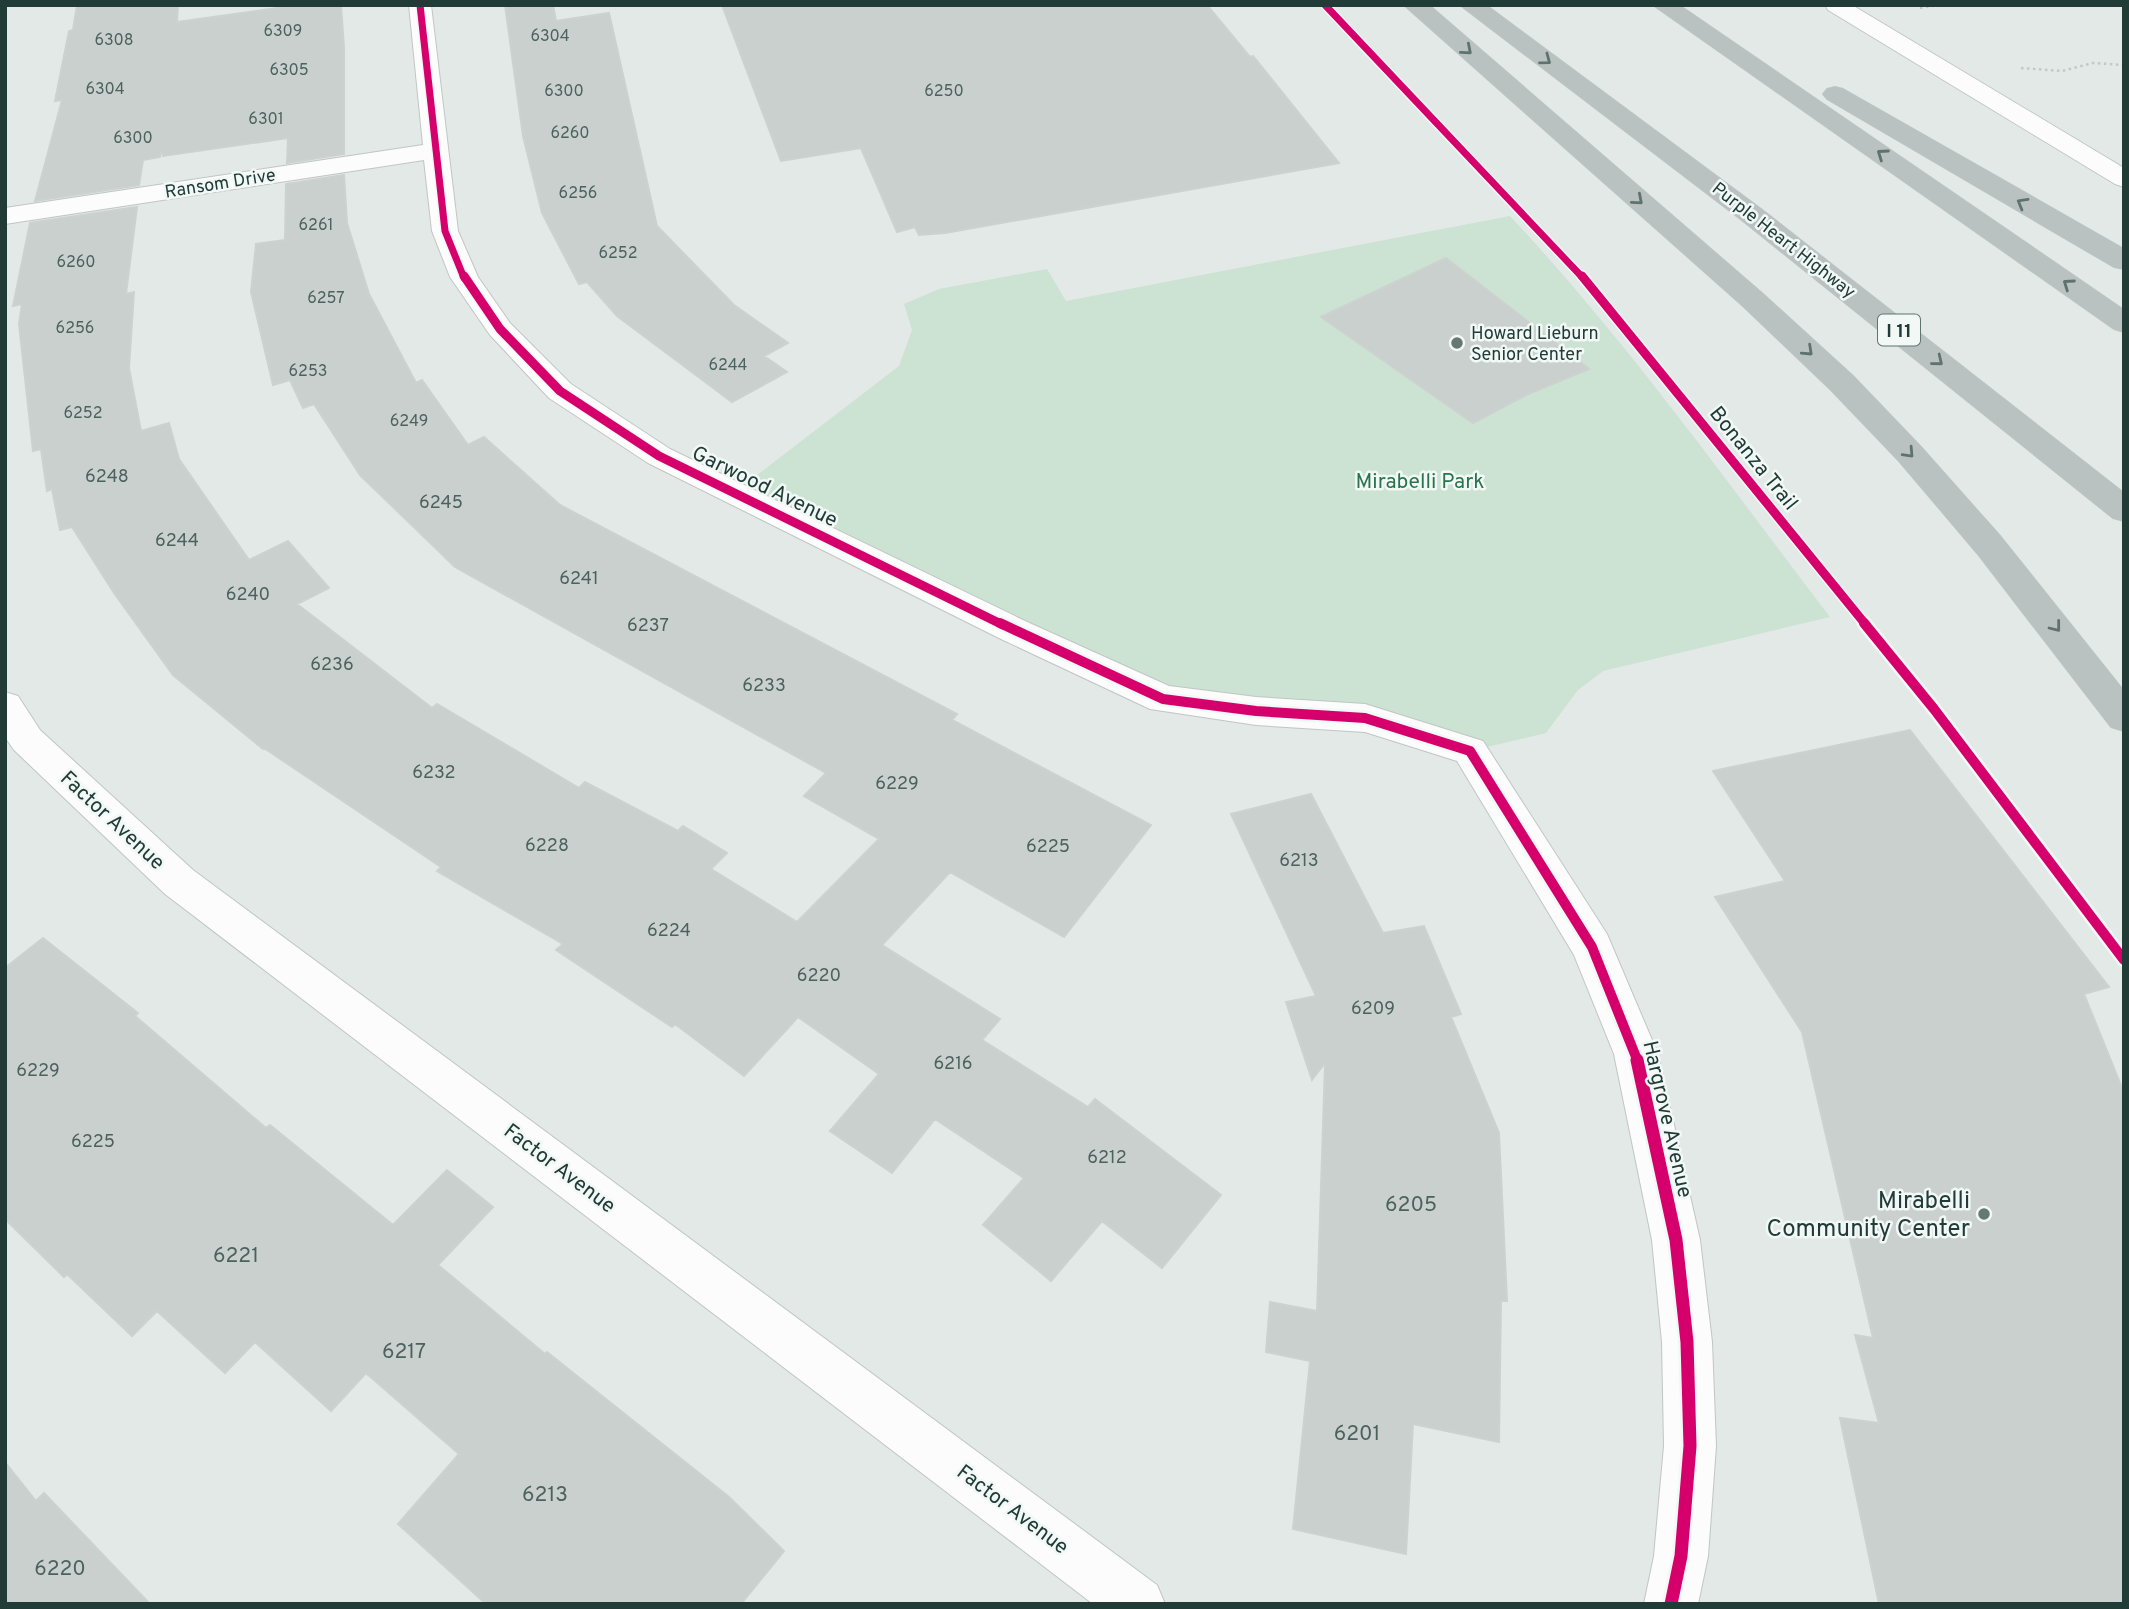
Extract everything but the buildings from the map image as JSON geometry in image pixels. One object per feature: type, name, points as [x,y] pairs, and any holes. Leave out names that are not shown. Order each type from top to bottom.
[{"type":"highway","points":[[1415,5],[1753,300],[1842,383],[1910,454],[2005,563],[2124,717]]},
{"type":"highway","name":"Purple Heart Highway","points":[[1471,5],[1752,215],[2124,510]]},
{"type":"highway","points":[[1664,5],[2124,323]]},
{"type":"highway","points":[[1683,5],[2124,261]]},
{"type":"street","name":"Garwood Avenue","points":[[420,5],[434,151],[445,231],[464,276],[500,329],[560,391],[659,456],[1013,630],[1163,699],[1256,710],[1365,718]]},
{"type":"street","points":[[1836,5],[2124,179]]},
{"type":"street","name":"Ransom Drive","points":[[5,216],[434,151]]},
{"type":"street","name":"Factor Avenue","points":[[5,706],[27,740],[179,881],[1138,1604]]},
{"type":"street","name":"Hargrove Avenue","points":[[1365,718],[1470,751],[1592,947],[1636,1054],[1676,1240],[1687,1342],[1690,1446],[1681,1556],[1671,1604]]},
{"type":"path","points":[[2017,67],[2062,71],[2093,64],[2124,65]]},
{"type":"green space","name":"Mirabelli Park","points":[[1510,216],[1595,312],[1635,362],[1830,617],[1603,671],[1578,690],[1546,733],[1470,751],[1365,718],[1163,699],[735,492],[899,366],[912,330],[904,304],[939,289],[1047,269],[1066,301]]},
{"type":"cycle path","points":[[420,5],[445,231],[464,277],[500,329],[560,391],[659,456],[1013,630],[1163,699],[1256,711],[1365,718],[1470,751],[1592,947],[1636,1054],[1676,1240],[1687,1342],[1690,1446],[1681,1556],[1671,1604]]},
{"type":"cycle path","name":"Bonanza Trail","points":[[1325,5],[1577,270],[1934,709],[2124,960]]},
{"type":"place","name":"Howard Lieburn Senior Center","points":[[1457,343]]},
{"type":"place","name":"Mirabelli Community Center","points":[[1984,1214]]}]
